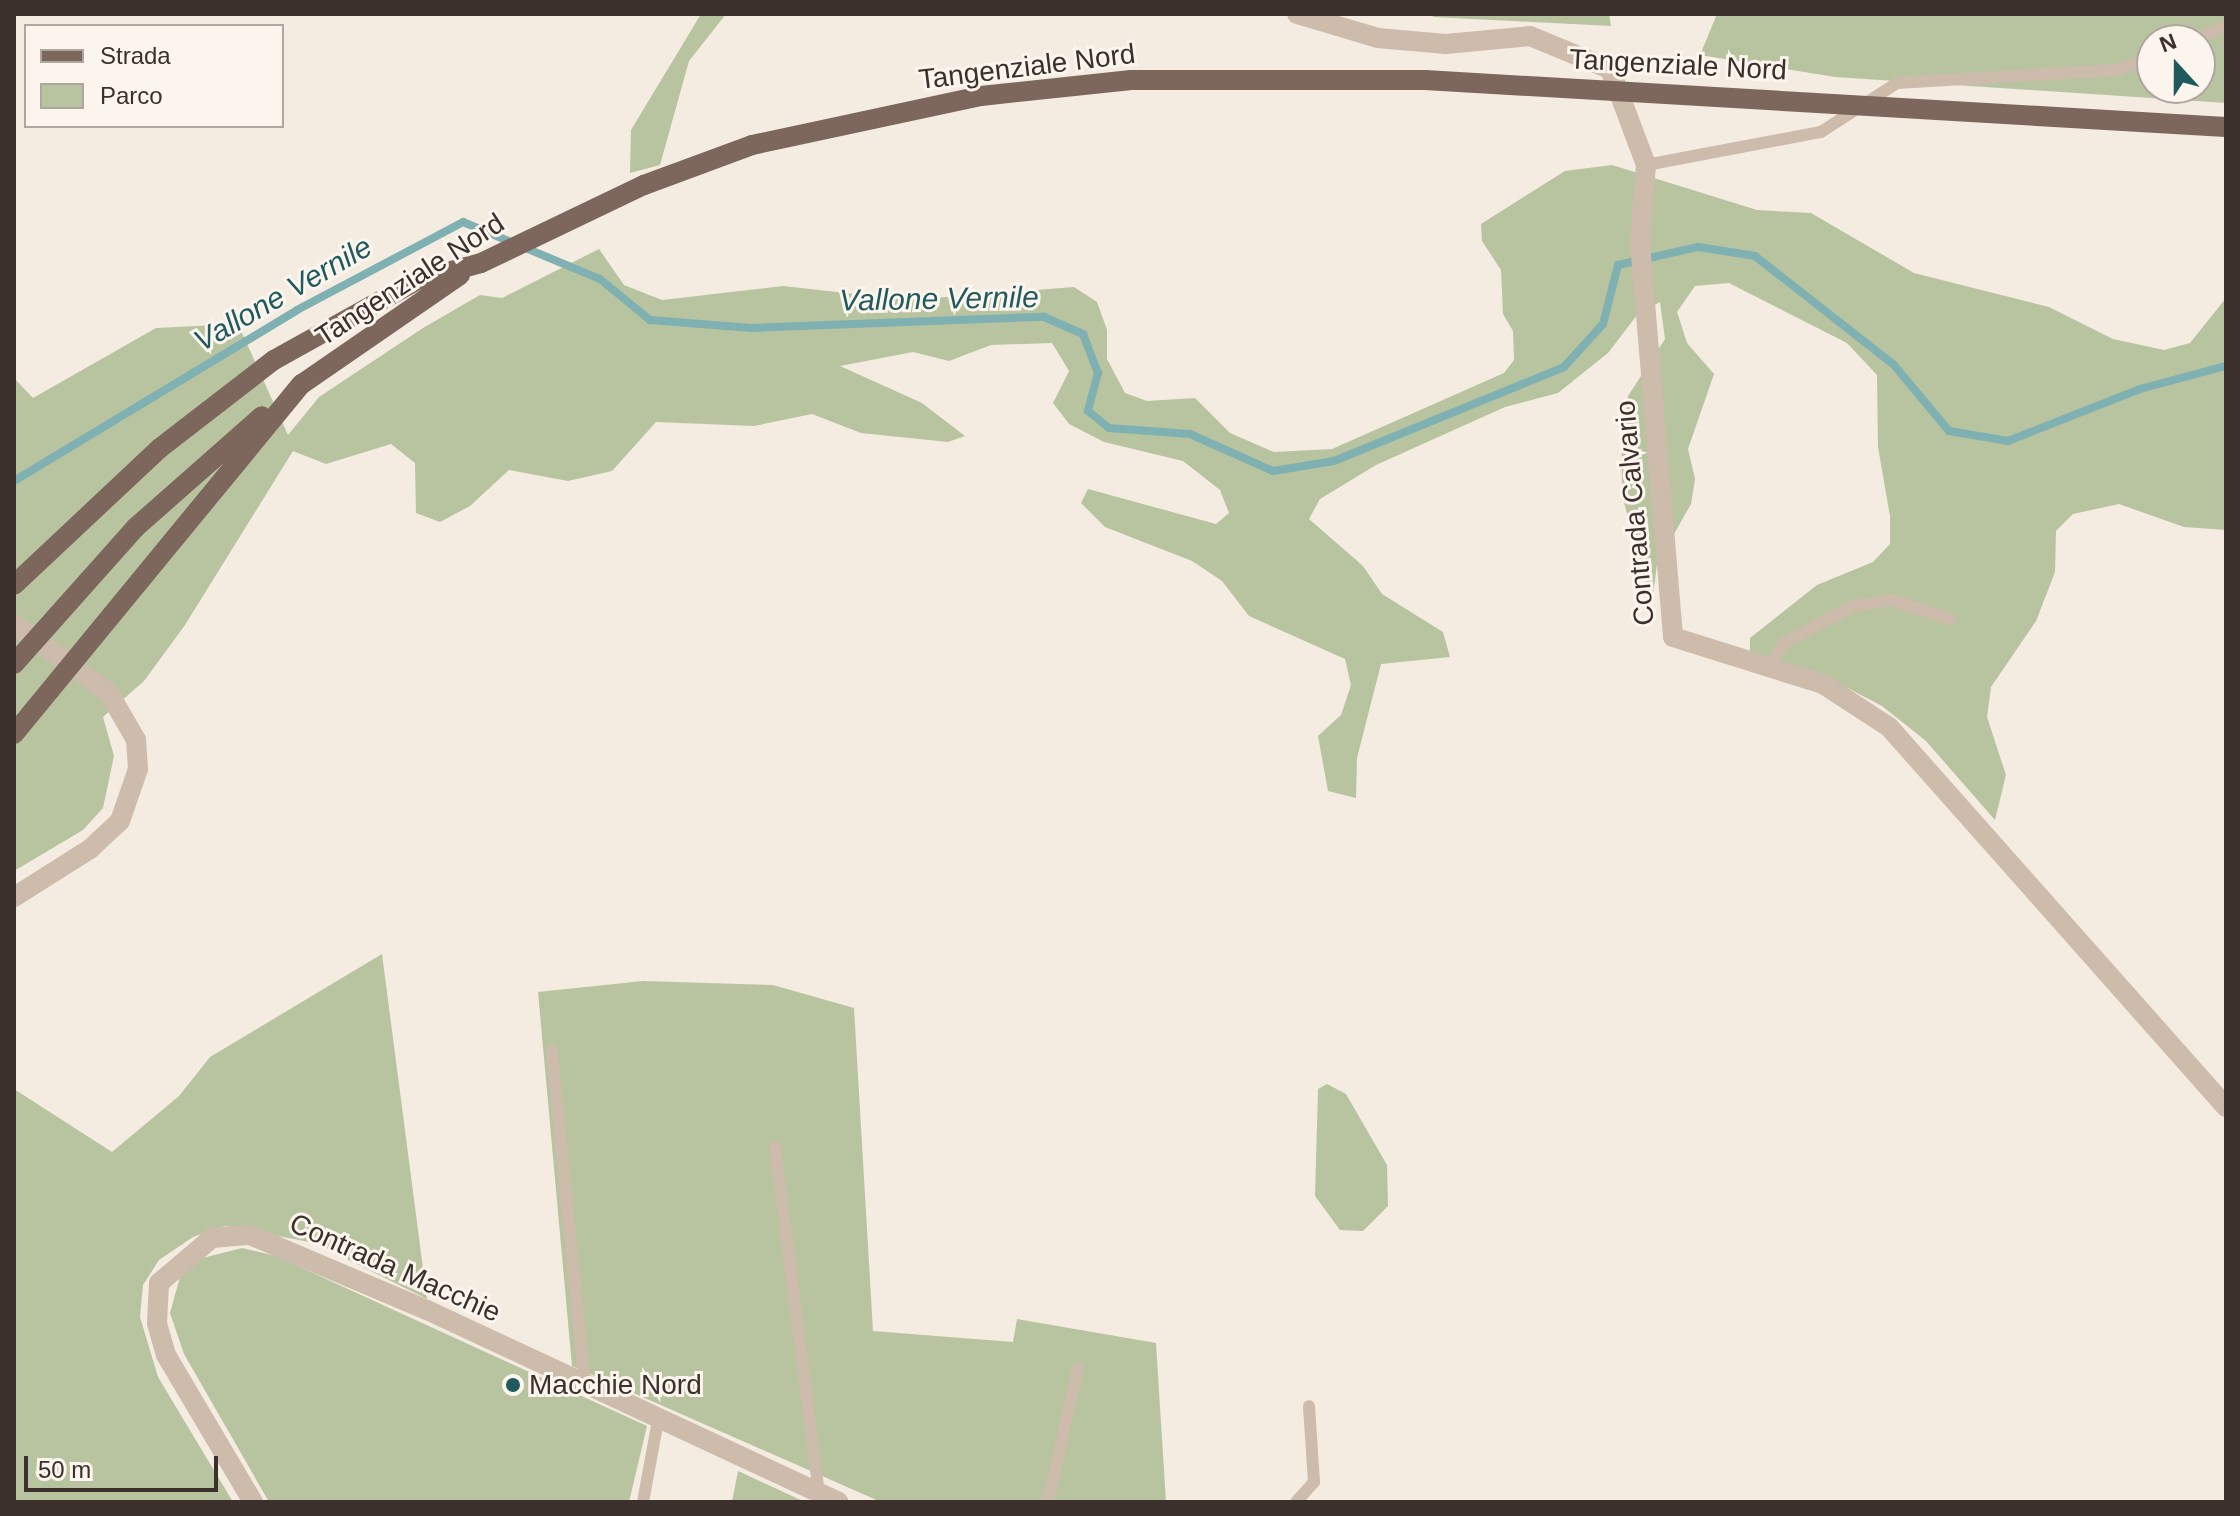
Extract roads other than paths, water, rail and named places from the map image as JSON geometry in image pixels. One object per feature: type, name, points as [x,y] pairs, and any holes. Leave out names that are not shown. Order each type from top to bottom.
[{"type":"main road","name":"Tangenziale Nord","points":[[14,664],[135,528],[302,384],[481,263],[644,185],[752,145],[981,96],[1131,80],[1425,80],[2226,127]]},
{"type":"main road","points":[[14,585],[160,448],[274,360],[418,280],[481,263]]},
{"type":"main road","points":[[14,734],[302,384]]},
{"type":"street","name":"Contrada Calvario","points":[[1297,14],[1378,38],[1446,44],[1530,36],[1560,44],[1610,69],[1646,165],[1640,243],[1649,284],[1657,502],[1673,572],[1673,637],[1823,684],[1889,727],[2226,1107]]},
{"type":"street","points":[[14,624],[109,693],[136,740],[138,769],[120,821],[14,897]]},
{"type":"street","name":"Contrada Macchie","points":[[253,1502],[166,1355],[157,1323],[159,1283],[212,1238],[250,1235],[828,1498]]},
{"type":"lane","points":[[1646,165],[1821,132],[1897,83],[2118,70],[2136,63]]},
{"type":"lane","points":[[1769,667],[1784,643],[1853,606],[1891,600],[1950,619]]},
{"type":"lane","points":[[552,1051],[585,1386]]},
{"type":"lane","points":[[775,1146],[828,1498]]},
{"type":"lane","points":[[1048,1502],[1078,1368]]},
{"type":"lane","points":[[1296,1502],[1314,1482],[1309,1406]]},
{"type":"lane","points":[[643,1502],[658,1420]]},
{"type":"waterway","name":"Vallone Vernile","points":[[14,481],[297,310],[463,222],[600,279],[650,320],[752,328],[1044,317],[1083,334],[1098,373],[1088,411],[1109,428],[1190,434],[1273,471],[1334,461],[1564,367],[1603,324],[1618,265],[1698,247],[1755,256],[1894,365],[1949,431],[2008,441],[2140,389],[2226,366]]},
{"type":"place","name":"Macchie Nord","points":[[513,1385]]}]
